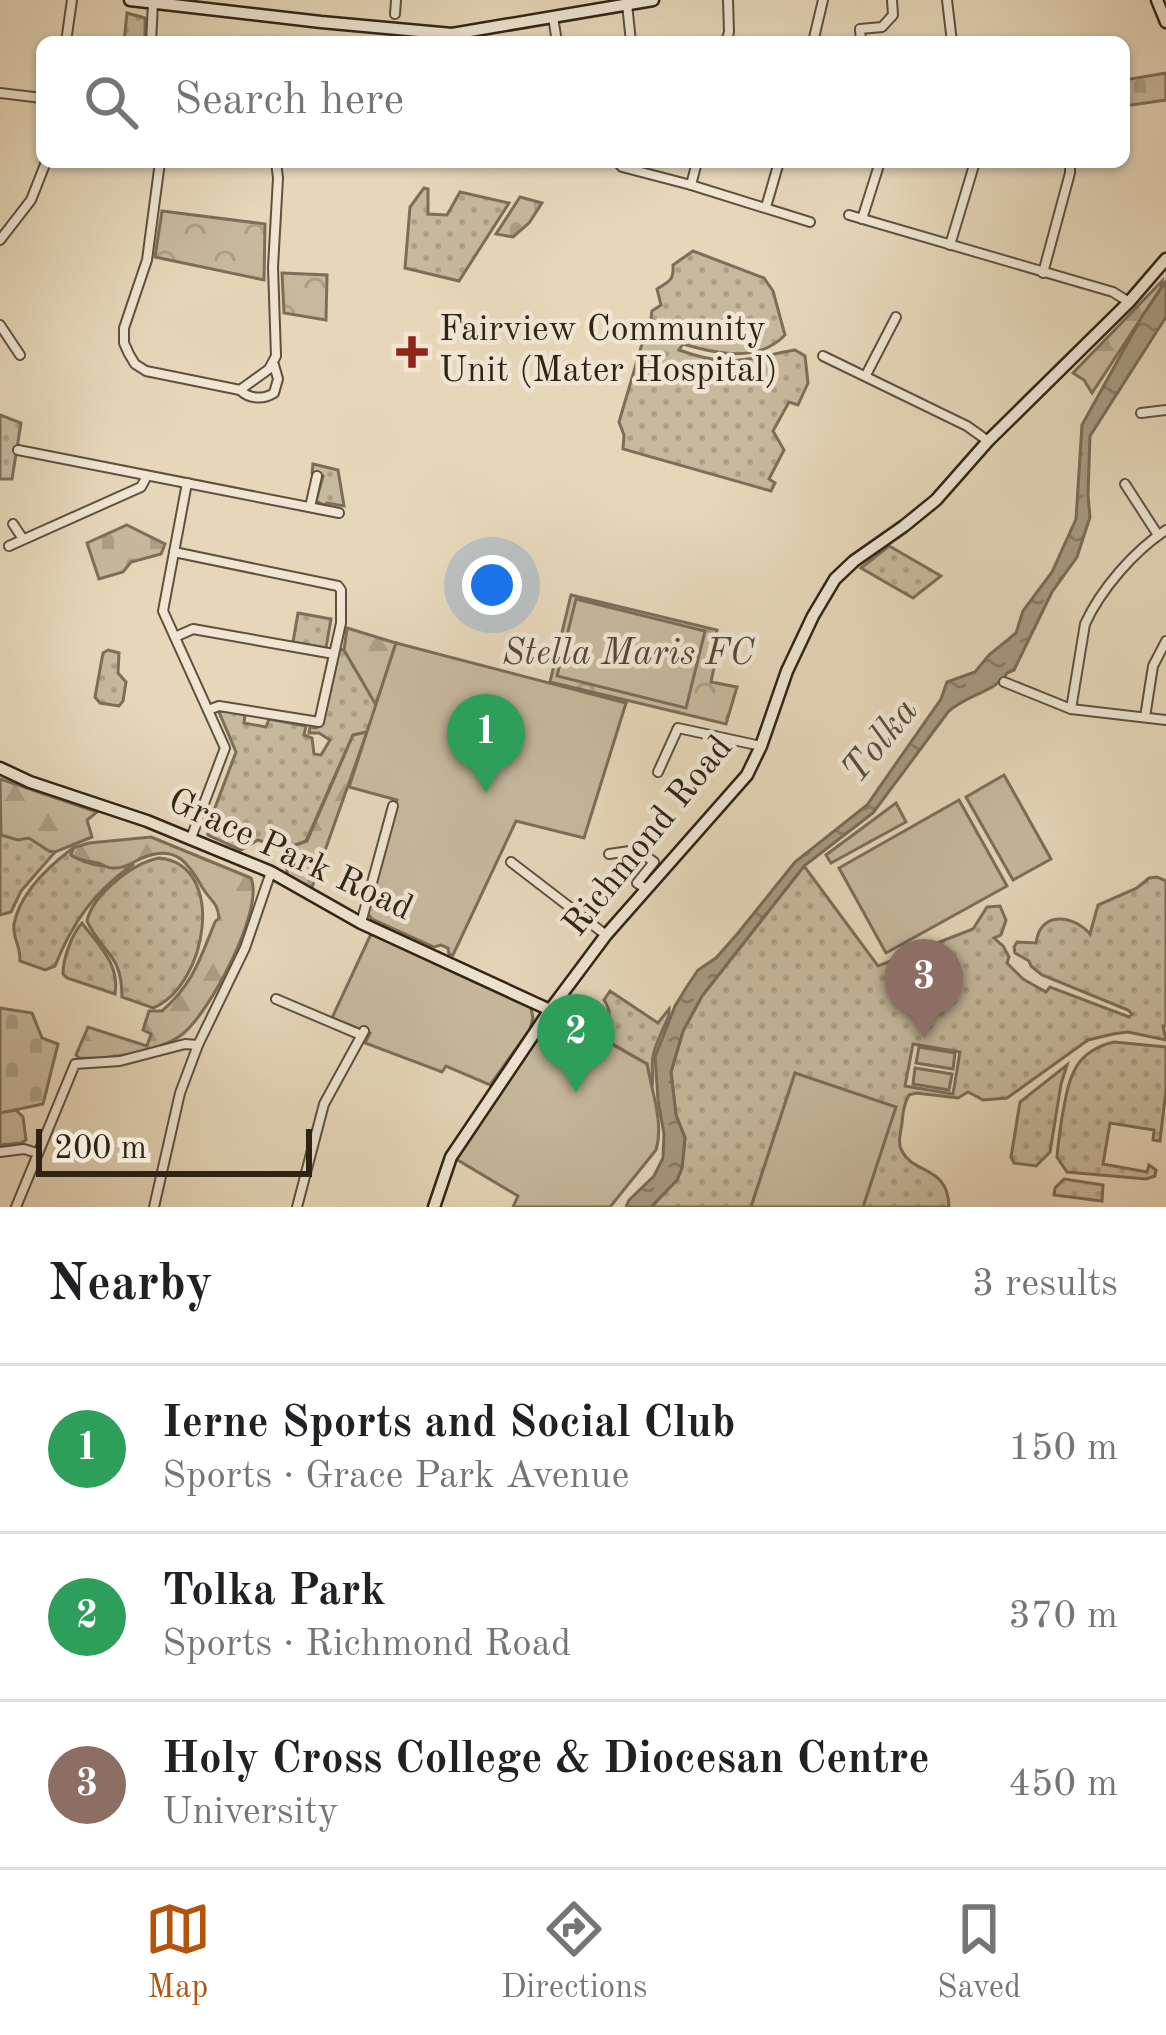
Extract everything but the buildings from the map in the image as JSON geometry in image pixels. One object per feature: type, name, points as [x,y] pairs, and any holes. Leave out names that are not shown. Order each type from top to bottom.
[{"type":"street","points":[[67,36],[72,0]]},
{"type":"street","points":[[130,0],[416,36]]},
{"type":"street","points":[[395,14],[396,0]]},
{"type":"street","points":[[433,36],[652,0]]},
{"type":"street","points":[[727,36],[728,0]]},
{"type":"street","points":[[814,36],[824,0]]},
{"type":"street","points":[[861,36],[860,29],[882,27],[893,15],[892,0]]},
{"type":"street","points":[[947,0],[951,36]]},
{"type":"street","points":[[1157,0],[1166,22]]},
{"type":"street","points":[[151,36],[153,3]]},
{"type":"street","points":[[627,4],[631,36]]},
{"type":"street","points":[[553,17],[555,36]]},
{"type":"street","points":[[0,93],[36,97]]},
{"type":"street","points":[[1,238],[31,200],[44,168]]},
{"type":"street","points":[[159,168],[147,260],[124,328],[124,343],[135,364],[146,371],[260,398],[274,393],[278,379],[273,363]]},
{"type":"street","points":[[240,390],[260,379],[276,356],[272,267],[277,168]]},
{"type":"street","points":[[626,168],[810,222]]},
{"type":"street","points":[[691,185],[695,168]]},
{"type":"street","points":[[766,207],[776,168]]},
{"type":"street","points":[[862,219],[878,168]]},
{"type":"street","points":[[950,245],[973,168]]},
{"type":"street","points":[[1042,273],[1069,168]]},
{"type":"street","points":[[849,215],[1113,292],[1129,302]]},
{"type":"street","name":"Richmond Road","points":[[434,1207],[453,1154],[550,1010],[606,935],[747,775],[787,671],[835,579],[953,482],[988,440],[1129,302],[1166,259]]},
{"type":"street","points":[[866,375],[896,317]]},
{"type":"street","points":[[0,326],[20,355]]},
{"type":"street","points":[[823,356],[988,440]]},
{"type":"street","points":[[1141,413],[1166,410]]},
{"type":"street","points":[[18,450],[339,513]]},
{"type":"street","points":[[9,546],[141,487],[147,476]]},
{"type":"street","points":[[310,507],[317,476]]},
{"type":"street","points":[[187,483],[164,610],[225,752],[190,838]]},
{"type":"street","points":[[1071,709],[1091,611],[1136,555],[1162,533],[1126,484]]},
{"type":"street","points":[[13,524],[23,539]]},
{"type":"street","points":[[174,552],[341,590],[341,618],[321,720],[219,706],[208,710]]},
{"type":"street","points":[[175,637],[194,629],[334,654]]},
{"type":"street","points":[[1144,717],[1153,666],[1166,641]]},
{"type":"street","points":[[1004,682],[1071,709],[1166,720]]},
{"type":"street","points":[[658,772],[678,728],[760,746]]},
{"type":"street","name":"Grace Park Road","points":[[0,768],[271,872],[361,923],[550,1010]]},
{"type":"street","points":[[361,923],[393,806]]},
{"type":"street","points":[[609,854],[637,850],[654,862],[637,883],[646,890]]},
{"type":"street","points":[[511,862],[606,935]]},
{"type":"street","points":[[154,1207],[180,1093],[245,948],[271,872]]},
{"type":"street","points":[[276,999],[363,1033],[323,1104],[297,1207]]},
{"type":"street","points":[[16,1207],[75,1064],[120,1061],[198,1045]]},
{"type":"street","points":[[0,1152],[37,1154]]},
{"type":"green space","points":[[127,13],[145,18],[145,36],[125,36]]},
{"type":"green space","points":[[1166,73],[1166,100],[1130,105],[1130,79]]},
{"type":"green space","points":[[428,189],[428,214],[447,215],[460,192],[509,203],[459,281],[405,268],[410,207]]},
{"type":"green space","points":[[520,197],[542,203],[513,237],[496,234]]},
{"type":"green space","points":[[162,211],[265,224],[264,280],[155,257]]},
{"type":"green space","points":[[693,251],[764,278],[773,291],[785,335],[750,353],[683,344],[679,350],[725,361],[795,350],[805,356],[808,383],[798,405],[789,402],[773,431],[784,450],[769,479],[775,483],[771,491],[623,449],[619,422],[642,344],[654,323],[652,311],[661,305],[657,289],[672,278],[673,265]]},
{"type":"green space","points":[[282,273],[327,275],[326,320],[284,313]]},
{"type":"green space","points":[[1162,281],[1161,288],[1092,393],[1073,373]]},
{"type":"green space","points":[[0,415],[21,423],[12,479],[0,479]]},
{"type":"green space","points":[[313,464],[338,470],[344,506],[316,501],[323,476],[312,473]]},
{"type":"green space","points":[[127,525],[165,544],[161,554],[131,562],[123,572],[99,579],[87,543]]},
{"type":"green space","points":[[889,546],[941,576],[913,598],[861,568]]},
{"type":"green space","name":"Stella Maris FC","points":[[571,595],[717,630],[711,682],[737,687],[726,724],[550,682]]},
{"type":"green space","name":"Stella Maris FC","points":[[576,599],[705,631],[686,708],[557,676]]},
{"type":"green space","points":[[298,613],[331,619],[326,648],[293,642]]},
{"type":"green space","points":[[347,628],[396,643],[376,705],[344,650]]},
{"type":"green space","points":[[396,643],[441,659],[626,703],[620,716],[370,724],[367,732],[353,735],[306,841],[285,849],[258,840],[241,850],[208,835],[236,752],[219,712],[245,715],[244,723],[266,727],[269,719],[306,726],[304,735],[312,738],[314,754],[321,755],[330,740],[309,733],[310,727],[323,723],[339,649],[376,703]]},
{"type":"green space","points":[[396,643],[626,703],[584,838],[516,821],[453,955],[448,948],[434,947],[367,913],[397,800],[349,787]]},
{"type":"green space","points":[[103,653],[119,653],[118,673],[126,682],[119,706],[100,703],[95,697]]},
{"type":"green space","points":[[367,732],[311,890],[287,875],[287,848],[307,841],[353,735]]},
{"type":"green space","points":[[1004,775],[1051,859],[1013,880],[966,797]]},
{"type":"green space","points":[[0,779],[97,812],[87,820],[92,837],[55,852],[29,838],[1,835]]},
{"type":"green space","points":[[959,800],[1007,886],[886,953],[839,868]]},
{"type":"green space","points":[[896,803],[906,822],[831,863],[826,855]]},
{"type":"green space","points":[[0,834],[33,839],[55,852],[21,891],[11,912],[0,915]]},
{"type":"green space","points":[[151,837],[251,878],[250,913],[218,986],[180,1036],[131,1054],[79,1058],[76,1055],[88,1027],[147,1046],[151,1034],[143,1030],[149,1011],[162,1011],[181,991],[219,918],[191,870],[172,854],[153,854],[113,868],[71,855],[73,848],[89,843]]},
{"type":"green space","points":[[73,848],[72,855],[93,864],[134,864],[96,896],[55,966],[45,970],[20,961],[14,924],[29,891]]},
{"type":"green space","points":[[159,858],[181,865],[194,881],[202,927],[187,976],[153,1008],[122,997],[119,971],[87,921],[97,900],[116,881]]},
{"type":"green space","points":[[804,866],[878,966],[973,929],[987,907],[1000,906],[1006,920],[1001,935],[994,938],[1009,957],[1007,963],[1023,979],[1046,992],[1050,987],[1129,1017],[1128,1010],[1042,975],[1014,947],[1017,942],[1036,943],[1044,925],[1058,919],[1090,934],[1098,905],[1149,878],[1166,881],[1166,1040],[1128,1032],[1088,1040],[1007,1098],[983,1100],[968,1092],[958,1098],[909,1095],[901,1148],[907,1159],[943,1184],[949,1207],[863,1207],[895,1107],[795,1074],[751,1207],[651,1207],[682,1168],[685,1138],[676,1115],[671,1072],[683,1031],[702,996]],"holes":[[[913,1044],[960,1052],[953,1094],[905,1086]]]},
{"type":"green space","points":[[82,923],[111,964],[115,994],[63,974],[69,947]]},
{"type":"green space","points":[[371,934],[531,1008],[530,1029],[490,1085],[446,1066],[442,1072],[365,1043],[370,1033],[332,1018]]},
{"type":"green space","points":[[610,991],[658,1023],[669,1009],[653,1056],[652,1087],[647,1064],[604,1039],[600,1031],[609,1016],[604,1000]]},
{"type":"green space","points":[[0,1008],[32,1013],[42,1038],[58,1044],[43,1104],[0,1113]]},
{"type":"green space","points":[[553,1011],[647,1064],[658,1118],[656,1150],[610,1207],[513,1207],[518,1196],[456,1159]]},
{"type":"green space","points":[[1114,1042],[1166,1047],[1160,1141],[1153,1140],[1154,1130],[1110,1123],[1103,1164],[1147,1172],[1149,1165],[1156,1170],[1155,1176],[1146,1179],[1067,1172],[1057,1157],[1075,1069],[1089,1053]]},
{"type":"green space","points":[[919,1047],[955,1053],[953,1069],[916,1063]]},
{"type":"green space","points":[[1067,1065],[1050,1152],[1036,1166],[1014,1163],[1020,1102]]},
{"type":"green space","points":[[915,1068],[952,1074],[949,1090],[913,1084]]},
{"type":"green space","points":[[795,1073],[896,1107],[863,1207],[751,1207]]},
{"type":"green space","points":[[16,1110],[23,1117],[26,1140],[0,1145],[0,1113]]},
{"type":"green space","points":[[1064,1179],[1103,1185],[1102,1201],[1054,1195]]},
{"type":"water","points":[[1166,281],[1166,317],[1090,436],[1090,517],[1077,557],[1052,592],[1014,670],[948,712],[873,813],[804,866],[702,996],[683,1031],[671,1072],[676,1115],[685,1138],[682,1168],[651,1207],[626,1207],[654,1176],[663,1158],[655,1057],[675,1006],[698,970],[716,958],[795,862],[867,805],[941,699],[947,682],[975,672],[1016,633],[1023,611],[1052,572],[1076,519],[1082,425]]},
{"type":"place","name":"Fairview Community Unit (Mater Hospital)","points":[[412,352]]},
{"type":"place","name":"Ierne Sports and Social Club","points":[[486,793]]},
{"type":"place","name":"Holy Cross College & Diocesan Centre","points":[[924,1038]]},
{"type":"place","name":"Tolka Park","points":[[576,1093]]},
{"type":"water label","name":"Tolka","points":[[881,741]]}]
